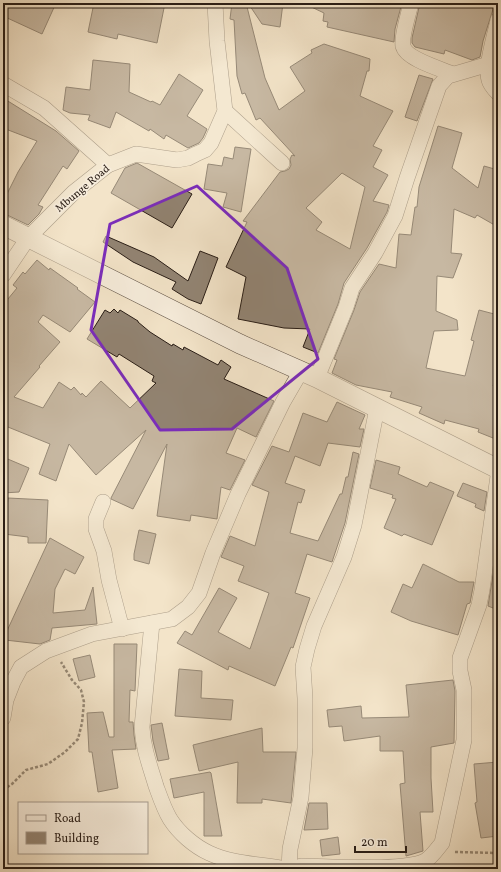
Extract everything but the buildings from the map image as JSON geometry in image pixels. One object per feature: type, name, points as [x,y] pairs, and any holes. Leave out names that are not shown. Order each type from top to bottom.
[{"type":"street","points":[[215,3],[217,41],[225,111],[282,163]]},
{"type":"street","points":[[411,3],[403,41],[405,51],[413,57],[453,74]]},
{"type":"street","points":[[498,20],[493,61],[489,79],[493,89],[498,93]]},
{"type":"street","points":[[3,718],[6,700],[21,667],[46,651],[92,634],[172,619],[188,607],[199,593],[213,553],[238,494],[283,402],[309,375],[346,308],[352,288],[375,253],[395,216],[406,178],[439,86],[448,76],[493,61]]},
{"type":"street","points":[[3,84],[44,108],[108,165]]},
{"type":"street","name":"Mbunge Road","points":[[3,275],[28,238],[74,192],[108,165],[136,154],[177,160],[205,150],[211,143],[225,111]]},
{"type":"street","points":[[3,225],[240,344],[309,375],[498,469]]},
{"type":"street","points":[[377,408],[354,525],[344,557],[314,626],[304,661],[304,762],[301,797],[290,849],[290,869],[301,866],[311,868],[381,868],[406,866],[424,861],[442,843],[464,740],[464,690],[460,671],[460,658],[479,606],[498,476]]},
{"type":"street","points":[[103,502],[96,519],[96,529],[104,551],[109,580],[122,629]]},
{"type":"street","points":[[152,623],[142,727],[143,742],[147,759],[162,802],[170,819],[196,846],[210,854],[245,863],[286,869]]},
{"type":"path","points":[[3,790],[12,784],[26,770],[48,764],[65,752],[78,739],[82,724],[84,702],[81,690],[62,666],[56,647]]},
{"type":"path","points":[[435,851],[498,853]]},
{"type":"highlighted area","points":[[197,186],[287,268],[318,359],[232,429],[160,430],[91,330],[110,224]]}]
